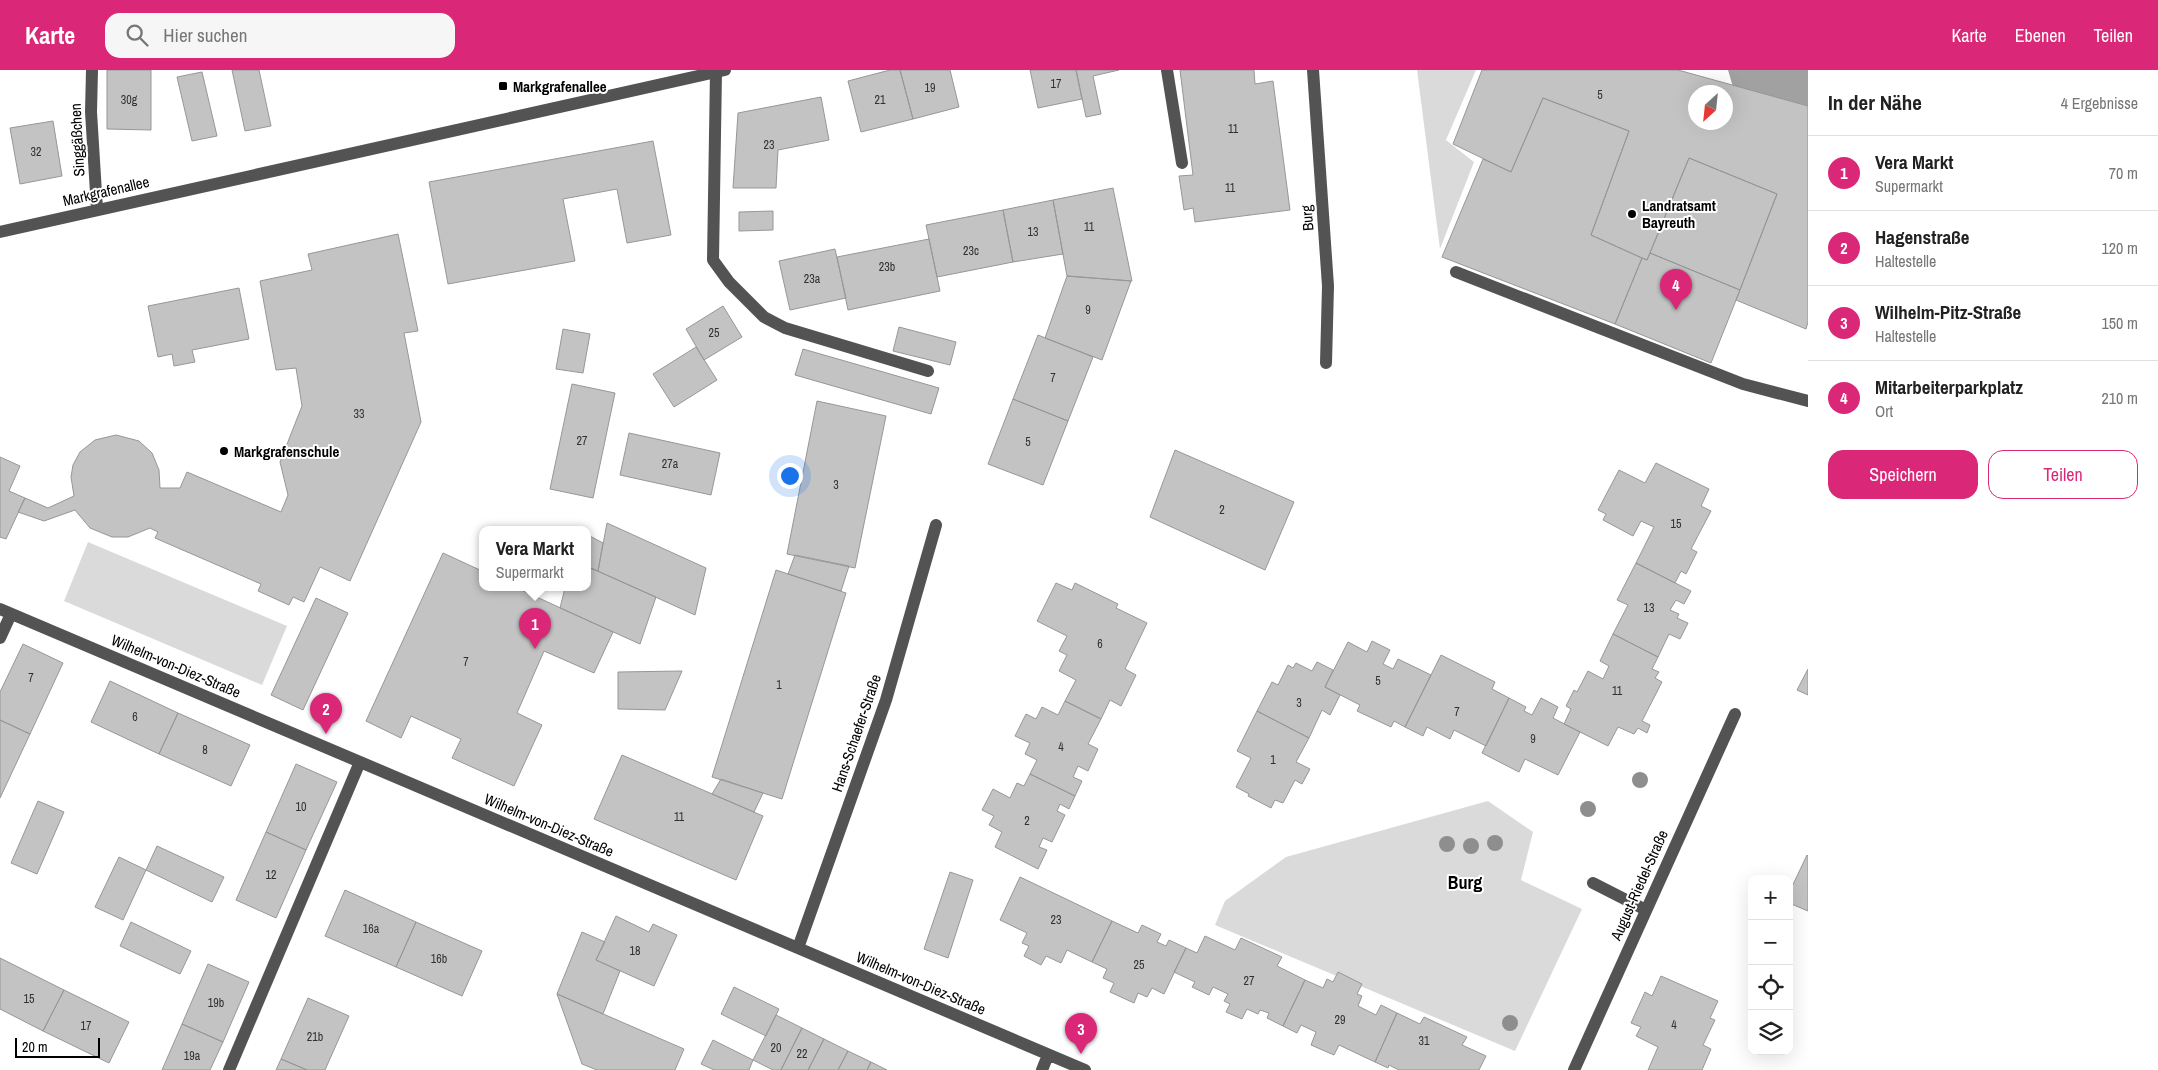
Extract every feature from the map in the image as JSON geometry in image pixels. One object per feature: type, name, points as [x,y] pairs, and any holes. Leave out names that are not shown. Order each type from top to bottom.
[{"type":"street","name":"Singgäßchen","points":[[92,70],[91,112],[97,209]]},
{"type":"street","points":[[1167,70],[1182,163]]},
{"type":"street","name":"Burg","points":[[1313,70],[1328,286],[1326,363]]},
{"type":"street","name":"Markgrafenallee","points":[[0,232],[712,72],[713,260],[729,282],[764,317],[785,328],[928,371]]},
{"type":"street","points":[[1456,272],[1743,384],[1808,401]]},
{"type":"street","name":"Hans-Schaefer-Straße","points":[[798,948],[886,700],[936,525]]},
{"type":"street","points":[[0,638],[5,611]]},
{"type":"street","name":"Wilhelm-von-Diez-Straße","points":[[5,611],[1085,1070]]},
{"type":"street","name":"August-Riedel-Straße","points":[[1574,1070],[1735,714]]},
{"type":"street","points":[[228,1070],[360,762]]},
{"type":"street","points":[[1593,883],[1646,910]]},
{"type":"street","points":[[1042,1070],[1048,1055]]},
{"type":"shaded area","points":[[1417,70],[1476,70],[1446,140],[1474,162],[1440,249]]},
{"type":"shaded area","points":[[1728,70],[1808,70],[1808,106],[1733,87]]},
{"type":"shaded area","points":[[88,542],[287,626],[262,685],[64,601]]},
{"type":"shaded area","points":[[1488,801],[1533,832],[1521,880],[1582,909],[1515,1051],[1215,925],[1225,901],[1286,857]]},
{"type":"building","points":[[107,70],[151,70],[151,130],[107,129]]},
{"type":"building","points":[[232,70],[259,70],[271,126],[245,131]]},
{"type":"building","points":[[890,70],[900,70],[913,119],[861,132],[848,81]]},
{"type":"building","points":[[900,70],[950,70],[959,107],[913,119]]},
{"type":"building","points":[[1030,70],[1076,70],[1082,99],[1038,108]]},
{"type":"building","points":[[1076,70],[1119,70],[1093,76],[1101,114],[1086,117]]},
{"type":"building","points":[[1180,70],[1254,70],[1255,84],[1273,81],[1290,210],[1195,222],[1193,208],[1184,210],[1179,176],[1193,175]]},
{"type":"building","name":"Landratsamt Bayreuth","points":[[1482,70],[1678,70],[1732,85],[1688,85],[1688,130],[1733,130],[1733,85],[1808,106],[1808,322],[1806,329],[1736,300],[1777,194],[1689,158],[1647,260],[1591,235],[1629,131],[1543,98],[1511,172],[1453,144]]},
{"type":"building","points":[[202,72],[217,136],[192,141],[177,77]]},
{"type":"building","points":[[821,97],[829,140],[778,150],[776,188],[733,188],[738,113]]},
{"type":"building","points":[[1543,98],[1629,131],[1591,235],[1642,258],[1615,324],[1442,257],[1483,159],[1511,172]]},
{"type":"building","points":[[53,121],[62,176],[20,184],[10,128]]},
{"type":"building","points":[[653,141],[671,235],[627,243],[617,189],[563,199],[575,261],[448,284],[429,182]]},
{"type":"building","points":[[1689,158],[1777,194],[1740,290],[1650,253]]},
{"type":"building","points":[[1113,188],[1132,281],[1067,276],[1053,200]]},
{"type":"building","points":[[1053,200],[1063,254],[1013,262],[1003,210]]},
{"type":"building","points":[[1003,210],[1013,262],[937,277],[926,225]]},
{"type":"building","points":[[773,211],[773,230],[739,231],[739,212]]},
{"type":"building","points":[[398,234],[418,331],[404,333],[421,422],[350,581],[320,567],[304,602],[293,597],[289,605],[258,591],[261,584],[155,538],[158,532],[150,528],[128,537],[112,537],[90,528],[75,510],[44,521],[18,512],[25,498],[48,508],[74,496],[71,477],[73,465],[80,452],[95,440],[116,435],[139,441],[152,453],[159,470],[160,488],[180,488],[187,472],[281,512],[288,495],[280,462],[302,406],[296,368],[276,370],[260,281],[312,270],[308,254]]},
{"type":"building","points":[[929,239],[940,291],[848,310],[837,257]]},
{"type":"building","points":[[835,249],[846,298],[790,310],[779,261]]},
{"type":"building","points":[[1650,253],[1740,290],[1711,363],[1615,324],[1642,258],[1647,260]]},
{"type":"building","points":[[1067,276],[1131,281],[1102,360],[1045,338]]},
{"type":"building","points":[[239,288],[249,339],[192,350],[195,362],[174,366],[172,354],[158,357],[148,306]]},
{"type":"building","points":[[723,306],[742,337],[704,360],[686,329]]},
{"type":"building","points":[[899,327],[956,342],[950,365],[893,351]]},
{"type":"building","points":[[563,329],[590,334],[583,373],[556,369]]},
{"type":"building","points":[[1038,335],[1093,357],[1068,421],[1013,399]]},
{"type":"building","points":[[696,347],[717,380],[674,407],[653,374]]},
{"type":"building","points":[[803,349],[939,388],[931,414],[795,375]]},
{"type":"building","points":[[572,384],[615,393],[593,498],[550,489]]},
{"type":"building","points":[[1013,399],[1068,421],[1043,485],[988,464]]},
{"type":"building","points":[[817,401],[886,416],[855,568],[787,554]]},
{"type":"building","points":[[629,433],[720,453],[711,495],[620,475]]},
{"type":"building","points":[[1175,450],[1294,502],[1265,570],[1150,517]]},
{"type":"building","points":[[0,457],[20,466],[9,491],[25,498],[6,539],[0,537]]},
{"type":"building","points":[[1656,463],[1709,489],[1701,506],[1711,511],[1691,549],[1697,552],[1686,574],[1681,571],[1675,583],[1636,563],[1654,527],[1641,521],[1633,536],[1603,520],[1606,514],[1598,510],[1619,470],[1645,483]]},
{"type":"building","points":[[607,523],[706,568],[695,615],[598,571]]},
{"type":"building","points":[[591,537],[603,543],[598,571],[591,568]]},
{"type":"building","points":[[443,553],[479,570],[479,591],[524,591],[613,632],[594,673],[544,651],[517,713],[542,725],[514,786],[452,758],[461,739],[411,716],[401,738],[366,721]]},
{"type":"building","points":[[795,555],[849,566],[841,591],[788,574]]},
{"type":"building","points":[[1636,563],[1691,591],[1684,604],[1676,600],[1670,610],[1679,614],[1677,618],[1688,623],[1680,639],[1669,634],[1658,657],[1613,634],[1628,605],[1617,600]]},
{"type":"building","points":[[591,568],[656,597],[640,644],[560,608],[564,591],[591,591]]},
{"type":"building","points":[[776,570],[846,593],[782,799],[712,777]]},
{"type":"building","points":[[1056,583],[1072,590],[1075,583],[1118,604],[1116,608],[1147,623],[1125,669],[1136,675],[1121,706],[1110,700],[1101,719],[1065,701],[1076,680],[1059,671],[1067,655],[1059,651],[1067,636],[1037,621]]},
{"type":"building","points":[[316,598],[348,613],[303,710],[271,695]]},
{"type":"building","points":[[1613,634],[1658,657],[1652,669],[1659,672],[1655,678],[1662,682],[1642,721],[1650,725],[1647,733],[1638,728],[1634,734],[1618,727],[1608,746],[1564,724],[1571,709],[1566,706],[1574,690],[1577,692],[1588,671],[1603,679],[1609,666],[1600,661]]},
{"type":"building","points":[[1372,641],[1390,650],[1383,664],[1393,669],[1398,659],[1431,675],[1405,727],[1394,721],[1391,727],[1357,711],[1360,705],[1325,687],[1348,642],[1367,652]]},
{"type":"building","points":[[23,644],[63,663],[30,734],[0,720],[0,692]]},
{"type":"building","points":[[1441,655],[1495,682],[1492,689],[1509,698],[1486,746],[1454,730],[1450,739],[1427,727],[1423,736],[1405,727]]},
{"type":"building","points":[[1317,662],[1333,670],[1325,687],[1340,695],[1330,715],[1322,710],[1309,738],[1257,711],[1272,682],[1278,685],[1288,665],[1293,668],[1296,663],[1312,671]]},
{"type":"building","points":[[1808,669],[1808,695],[1797,690]]},
{"type":"building","points":[[682,671],[665,710],[618,709],[618,672]]},
{"type":"building","points":[[110,681],[178,713],[159,754],[91,722]]},
{"type":"building","points":[[1509,698],[1526,707],[1524,711],[1532,715],[1541,698],[1558,707],[1553,718],[1580,732],[1558,775],[1525,759],[1519,772],[1482,753]]},
{"type":"building","points":[[1065,701],[1101,719],[1088,744],[1098,749],[1088,771],[1078,766],[1073,777],[1082,781],[1075,796],[1030,774],[1037,760],[1025,754],[1030,743],[1015,736],[1026,714],[1036,719],[1042,707],[1058,715]]},
{"type":"building","points":[[1257,711],[1309,738],[1296,762],[1310,769],[1302,784],[1295,780],[1283,803],[1275,800],[1271,808],[1248,796],[1249,794],[1236,787],[1251,758],[1237,751]]},
{"type":"building","points":[[178,713],[250,745],[231,786],[159,754]]},
{"type":"building","points":[[0,720],[30,734],[0,798]]},
{"type":"building","points":[[622,755],[763,816],[736,880],[594,819]]},
{"type":"building","points":[[296,764],[337,782],[306,850],[266,832]]},
{"type":"building","points":[[1030,774],[1075,796],[1069,809],[1060,804],[1057,811],[1065,815],[1052,842],[1043,838],[1039,847],[1047,850],[1038,869],[995,847],[1002,832],[989,825],[994,816],[982,810],[993,789],[1010,798],[1017,783],[1024,786]]},
{"type":"building","points":[[721,779],[763,793],[754,812],[712,794]]},
{"type":"building","points":[[38,801],[64,812],[37,874],[11,863]]},
{"type":"building","points":[[266,832],[306,850],[276,918],[236,900]]},
{"type":"building","points":[[157,846],[224,877],[212,902],[146,870]]},
{"type":"building","points":[[1807,855],[1808,911],[1793,905],[1793,885]]},
{"type":"building","points":[[119,857],[146,870],[123,920],[95,907]]},
{"type":"building","points":[[950,872],[973,880],[948,958],[924,949]]},
{"type":"building","points":[[1020,877],[1112,921],[1092,962],[1067,950],[1061,963],[1046,956],[1041,965],[1024,956],[1029,946],[1022,943],[1027,933],[1000,920]]},
{"type":"building","points":[[345,890],[416,922],[396,967],[325,936]]},
{"type":"building","points":[[616,916],[649,932],[653,924],[677,935],[654,986],[596,960]]},
{"type":"building","points":[[1112,921],[1138,933],[1142,925],[1161,934],[1157,942],[1166,946],[1169,940],[1186,948],[1164,994],[1152,988],[1147,997],[1138,993],[1134,1003],[1110,992],[1114,983],[1103,978],[1107,969],[1092,962]]},
{"type":"building","points":[[131,922],[191,951],[180,974],[120,946]]},
{"type":"building","points":[[416,922],[482,951],[462,996],[396,967]]},
{"type":"building","points":[[582,932],[605,942],[596,960],[620,971],[603,1014],[557,994]]},
{"type":"building","points":[[1205,936],[1235,950],[1241,938],[1282,957],[1277,966],[1305,980],[1283,1026],[1267,1018],[1269,1013],[1260,1010],[1258,1014],[1247,1009],[1242,1019],[1226,1012],[1230,1004],[1224,1001],[1228,994],[1213,987],[1209,995],[1192,987],[1195,982],[1174,972],[1186,948],[1197,953]]},
{"type":"building","points":[[0,958],[64,990],[43,1031],[0,1009]]},
{"type":"building","points":[[208,964],[249,982],[223,1042],[182,1024]]},
{"type":"building","points":[[1338,972],[1362,984],[1357,994],[1362,996],[1358,1006],[1376,1015],[1381,1005],[1397,1013],[1375,1062],[1339,1045],[1334,1055],[1311,1045],[1316,1032],[1301,1025],[1297,1033],[1283,1026],[1305,980],[1323,988],[1327,979],[1333,982]]},
{"type":"building","points":[[1661,976],[1718,1001],[1710,1018],[1715,1020],[1703,1045],[1711,1049],[1702,1070],[1648,1070],[1658,1047],[1636,1036],[1641,1027],[1631,1023],[1645,992],[1652,996]]},
{"type":"building","points":[[734,987],[779,1009],[766,1036],[721,1014]]},
{"type":"building","points":[[64,990],[129,1022],[109,1063],[43,1031]]},
{"type":"building","points":[[557,994],[684,1049],[675,1070],[597,1070],[582,1064]]},
{"type":"building","points":[[308,998],[349,1016],[325,1070],[307,1070],[281,1059]]},
{"type":"building","points":[[1397,1013],[1420,1024],[1424,1017],[1467,1037],[1462,1045],[1486,1056],[1479,1070],[1399,1070],[1389,1065],[1388,1068],[1375,1062]]},
{"type":"building","points":[[776,1015],[802,1028],[781,1070],[773,1070],[753,1060]]},
{"type":"building","points":[[182,1024],[223,1042],[210,1070],[162,1070]]},
{"type":"building","points":[[802,1028],[824,1039],[808,1070],[781,1070]]},
{"type":"building","points":[[824,1039],[848,1051],[838,1070],[808,1070]]},
{"type":"building","points":[[713,1040],[753,1060],[749,1070],[714,1070],[701,1064]]},
{"type":"building","points":[[848,1051],[871,1062],[867,1070],[838,1070]]},
{"type":"building","points":[[281,1059],[307,1070],[276,1070]]},
{"type":"building","points":[[871,1062],[887,1070],[867,1070]]},
{"type":"place","name":"Markgrafenallee","points":[[503,86]]},
{"type":"place","name":"Landratsamt Bayreuth","points":[[1632,214]]},
{"type":"place","name":"Mitarbeiterparkplatz","points":[[1676,310]]},
{"type":"place","name":"Markgrafenschule","points":[[224,451]]},
{"type":"place","name":"Vera Markt","points":[[535,649]]},
{"type":"place","name":"Hagenstraße","points":[[326,734]]},
{"type":"place","name":"Wilhelm-Pitz-Straße","points":[[1081,1054]]},
{"type":"district","name":"Burg","points":[[1465,882]]}]
